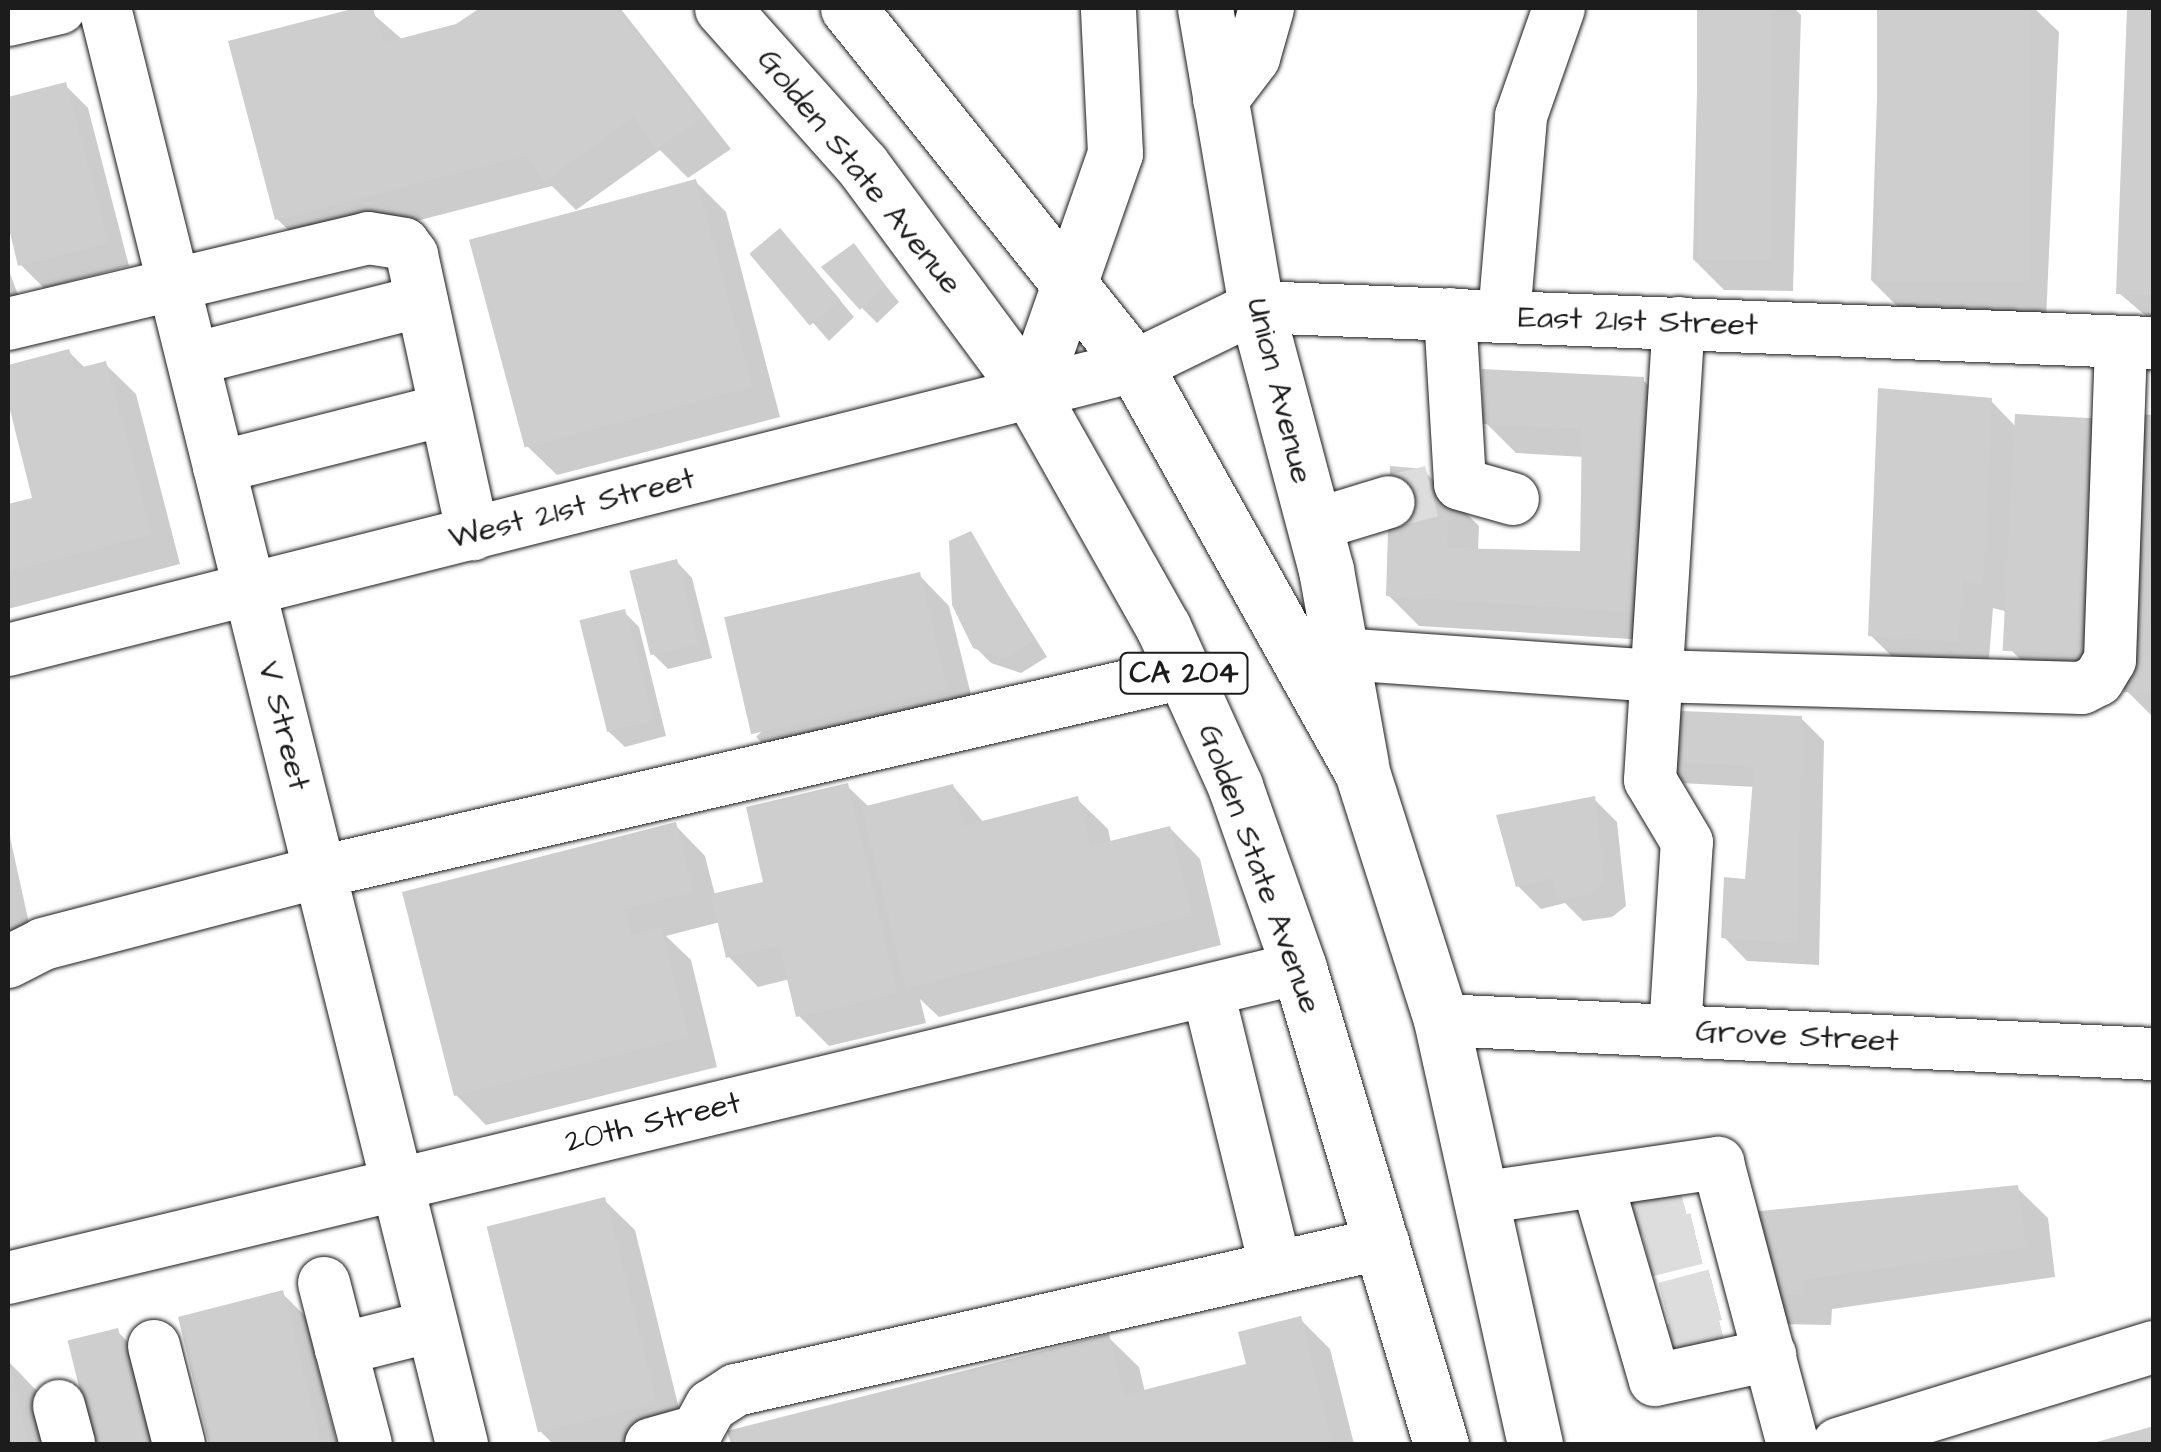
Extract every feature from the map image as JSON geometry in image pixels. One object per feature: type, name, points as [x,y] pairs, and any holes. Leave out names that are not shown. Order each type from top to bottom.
[{"type":"main road","name":"Golden State Avenue","points":[[722,8],[862,165],[1030,393],[1184,673],[1235,786],[1299,968],[1384,1244],[1440,1444]]},
{"type":"main road","name":"CA 204","points":[[848,8],[1136,366],[1362,772],[1440,1020],[1536,1444]]},
{"type":"main road","points":[[1030,393],[1073,286],[1116,153],[1108,8]]},
{"type":"main road","name":"Union Avenue","points":[[1205,8],[1256,307],[1314,525],[1362,772]]},
{"type":"main road","points":[[1220,99],[1252,58],[1266,8]]},
{"type":"street","points":[[8,20],[60,8]]},
{"type":"street","name":"V Street","points":[[105,8],[462,1444]]},
{"type":"street","points":[[1504,316],[1521,116],[1560,8]]},
{"type":"street","points":[[8,324],[385,237],[412,255],[473,534]]},
{"type":"street","points":[[193,359],[422,302]]},
{"type":"street","name":"East 21st Street","points":[[1136,366],[1256,307],[2137,342]]},
{"type":"street","points":[[1427,492],[1450,314]]},
{"type":"street","points":[[1675,1031],[1687,842],[1650,780],[1679,324]]},
{"type":"street","points":[[1341,654],[1654,676],[2082,688],[2098,680],[2110,660],[2137,342]]},
{"type":"street","name":"West 21st Street","points":[[8,650],[1136,366]]},
{"type":"street","points":[[219,467],[444,410]]},
{"type":"street","points":[[1314,525],[1427,492],[1514,499]]},
{"type":"street","points":[[8,962],[43,944],[320,872],[1184,673]]},
{"type":"street","name":"20th Street","points":[[8,1278],[1299,968]]},
{"type":"street","points":[[1208,992],[1276,1268]]},
{"type":"street","name":"Grove Street","points":[[1440,1020],[2154,1054]]},
{"type":"street","points":[[1480,1198],[1620,1224],[1718,1163],[1718,1211],[1749,1319],[1793,1444]]},
{"type":"street","points":[[1620,1224],[1654,1333],[1655,1380],[1671,1381],[1749,1319]]},
{"type":"street","points":[[651,1444],[697,1430],[711,1406],[736,1390],[1384,1244]]},
{"type":"street","points":[[324,1284],[366,1444]]},
{"type":"street","points":[[342,1348],[432,1326]]},
{"type":"street","points":[[154,1346],[179,1444]]},
{"type":"street","points":[[1838,1444],[2154,1347]]},
{"type":"building","points":[[356,8],[373,8],[383,43],[456,24],[480,8],[616,8],[703,118],[656,149],[634,117],[544,182],[527,155],[275,220],[228,41]]},
{"type":"building","points":[[1697,8],[1771,8],[1771,260],[1697,260]]},
{"type":"building","points":[[1877,8],[2029,8],[2029,281],[1877,281]]},
{"type":"building","points":[[2127,9],[2154,10],[2154,295],[2116,294]]},
{"type":"building","points":[[66,82],[108,243],[18,266],[8,224],[8,97]]},
{"type":"building","points":[[696,179],[752,387],[525,447],[469,240]]},
{"type":"building","points":[[780,228],[840,300],[810,326],[749,254]]},
{"type":"building","points":[[854,243],[885,285],[860,310],[821,267]]},
{"type":"building","points":[[69,349],[75,369],[106,361],[151,534],[8,572],[8,504],[32,498],[8,402],[8,365]]},
{"type":"building","points":[[1482,369],[1644,377],[1633,612],[1386,596],[1390,466],[1426,469],[1423,490],[1450,493],[1447,548],[1580,551],[1582,429],[1483,424]]},
{"type":"building","points":[[1878,388],[1992,398],[1983,585],[1963,580],[1958,642],[1868,636]]},
{"type":"building","points":[[2015,414],[2099,418],[2086,655],[2003,651]]},
{"type":"building","points":[[2132,414],[2154,415],[2154,693],[2124,692]]},
{"type":"building","points":[[971,531],[1034,641],[1004,659],[973,648],[952,605],[949,541]]},
{"type":"building","points":[[677,559],[698,643],[651,655],[629,571]]},
{"type":"building","points":[[920,572],[947,689],[751,734],[724,617]]},
{"type":"building","points":[[625,609],[653,721],[607,732],[579,620]]},
{"type":"building","points":[[1657,710],[1802,716],[1797,943],[1721,938],[1724,877],[1745,879],[1754,766],[1655,761]]},
{"type":"building","points":[[848,783],[897,993],[796,1017],[779,945],[726,958],[711,894],[763,882],[746,807]]},
{"type":"building","points":[[953,784],[963,826],[1078,796],[1090,846],[1170,826],[1192,915],[906,988],[862,807]]},
{"type":"building","points":[[1595,796],[1604,883],[1589,895],[1557,899],[1552,878],[1516,887],[1496,815]]},
{"type":"building","points":[[676,822],[693,892],[624,909],[631,936],[661,927],[689,1037],[454,1096],[402,892]]},
{"type":"building","points":[[2018,1185],[2026,1247],[1802,1280],[1802,1295],[1743,1294],[1731,1214]]},
{"type":"building","points":[[605,1197],[656,1403],[538,1432],[487,1227]]},
{"type":"building","points":[[283,1290],[321,1444],[209,1444],[178,1317]]},
{"type":"building","points":[[1301,1316],[1332,1444],[731,1444],[727,1431],[1109,1334],[1124,1395],[1246,1364],[1238,1332]]},
{"type":"building","points":[[118,1328],[147,1444],[93,1444],[68,1341]]},
{"type":"building","points":[[9,1363],[29,1444],[8,1444]]},
{"type":"building","points":[[2154,1426],[2154,1444],[2093,1444],[2093,1443]]},
{"type":"tunnel","points":[[1389,502],[1432,491]]},
{"type":"tunnel","points":[[1632,1211],[1699,1194]]},
{"type":"tunnel","points":[[1646,1251],[1711,1235]]},
{"type":"tunnel","points":[[1665,1308],[1726,1292]]},
{"type":"tunnel","points":[[1673,1350],[1736,1334]]}]
